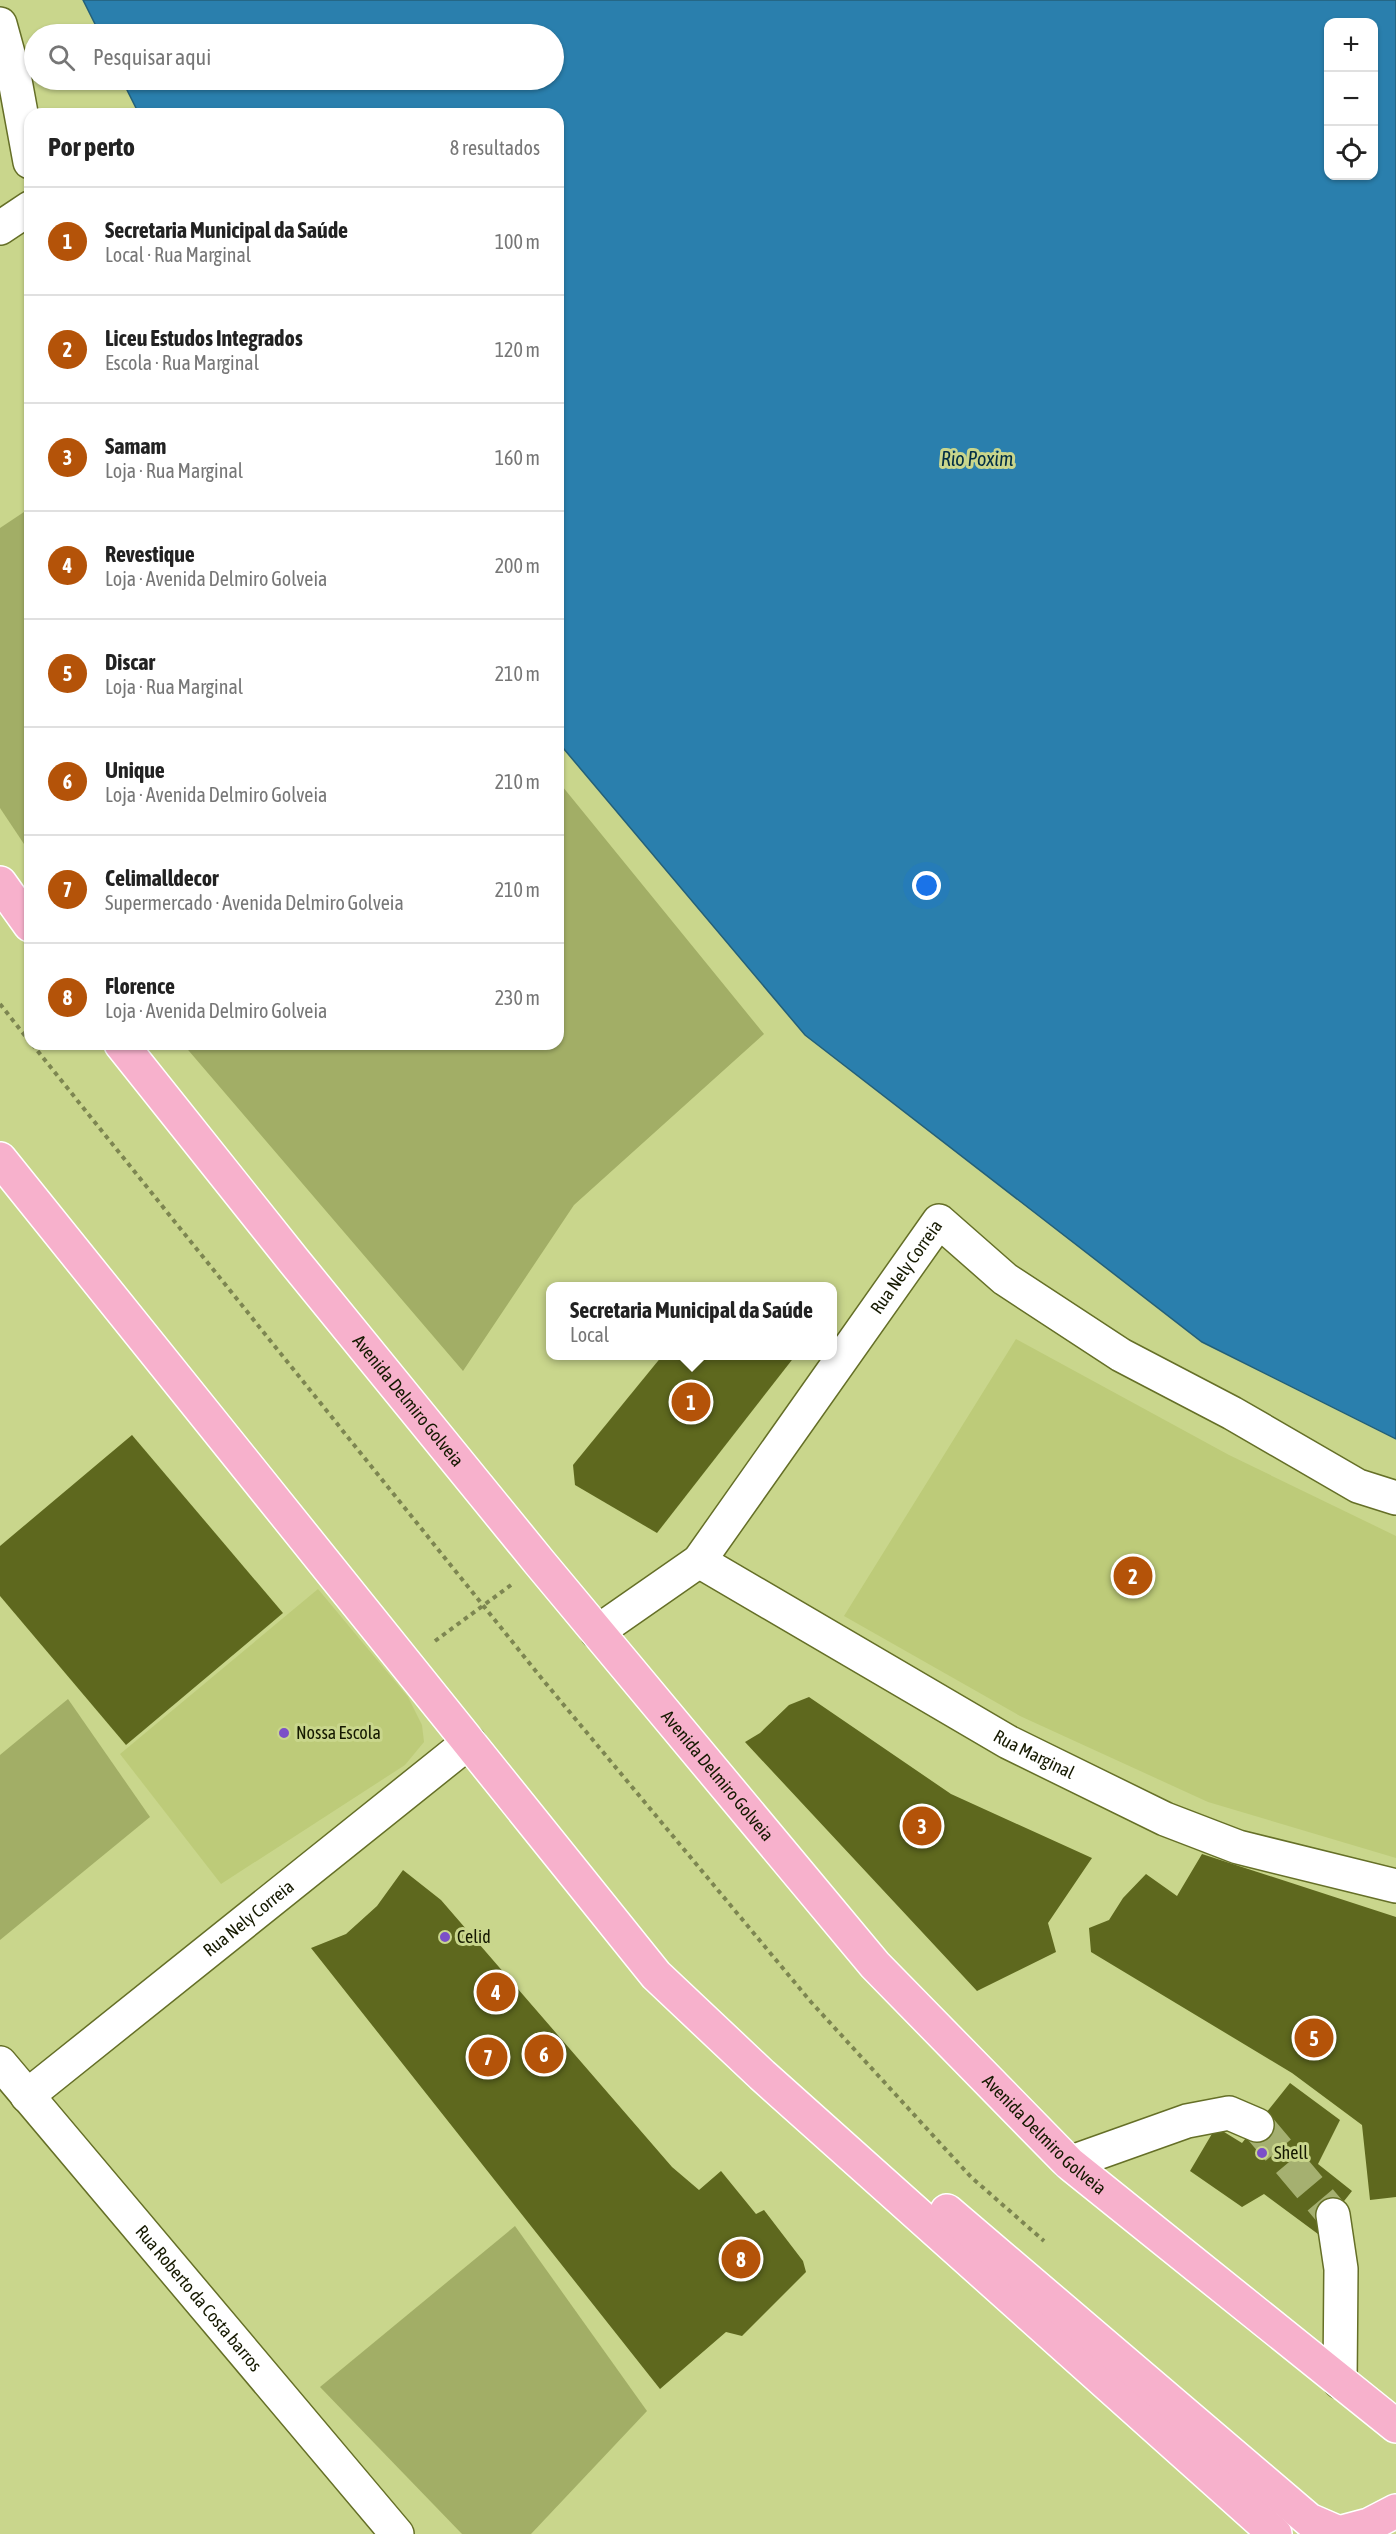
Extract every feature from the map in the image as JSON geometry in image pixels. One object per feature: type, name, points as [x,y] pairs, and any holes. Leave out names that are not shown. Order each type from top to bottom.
[{"type":"main road","points":[[0,882],[24,916]]},
{"type":"main road","name":"Avenida Delmiro Golveia","points":[[127,1050],[279,1243],[540,1563],[875,1965],[1069,2163],[1396,2426]]},
{"type":"main road","points":[[0,1160],[656,1975],[881,2182],[1275,2534]]},
{"type":"main road","points":[[881,2182],[901,2183],[933,2199],[1309,2520],[1339,2533],[1369,2525],[1396,2511]]},
{"type":"street","points":[[0,24],[14,75],[24,129]]},
{"type":"street","points":[[0,228],[24,212]]},
{"type":"street","name":"Rua Nely Correia","points":[[597,1632],[699,1561],[939,1221],[1005,1279],[1121,1355],[1232,1413],[1358,1486],[1396,1498]]},
{"type":"street","name":"Rua Marginal","points":[[699,1561],[1008,1742],[1166,1819],[1238,1847],[1396,1887]]},
{"type":"street","name":"Rua Nely Correia","points":[[27,2096],[469,1742]]},
{"type":"street","name":"Rua Roberto da Costa barros","points":[[0,2063],[398,2534]]},
{"type":"street","points":[[1069,2163],[1187,2121],[1229,2113],[1257,2125]]},
{"type":"street","points":[[1334,2215],[1341,2270],[1340,2382]]},
{"type":"path","points":[[0,1004],[24,1034]]},
{"type":"path","points":[[37,1050],[483,1605],[811,2002],[971,2177],[1051,2247]]},
{"type":"path","points":[[405,1663],[540,1563]]},
{"type":"shaded area","points":[[24,512],[24,844],[0,808],[0,528]]},
{"type":"shaded area","points":[[564,788],[764,1034],[574,1205],[463,1371],[188,1050],[564,1050]]},
{"type":"shaded area","points":[[1016,1339],[1229,1455],[1396,1536],[1396,1858],[1208,1802],[1020,1716],[844,1616]]},
{"type":"shaded area","name":"Nossa Escola","points":[[318,1589],[408,1697],[422,1725],[424,1742],[405,1765],[221,1884],[120,1754]]},
{"type":"shaded area","points":[[68,1699],[150,1817],[0,1940],[0,1755]]},
{"type":"shaded area","points":[[515,2226],[647,2411],[531,2534],[462,2534],[320,2387]]},
{"type":"water","name":"Rio Poxim","points":[[83,0],[1396,0],[1396,1439],[1202,1342],[805,1035],[564,749],[564,108],[136,108],[127,90],[564,90],[564,24],[95,24]]},
{"type":"building","points":[[659,1360],[792,1360],[657,1533],[575,1485],[573,1465]]},
{"type":"building","points":[[132,1435],[283,1613],[126,1745],[0,1596],[0,1546]]},
{"type":"building","points":[[809,1697],[951,1794],[1092,1858],[1048,1923],[1056,1952],[977,1991],[745,1742],[760,1733],[789,1705]]},
{"type":"building","points":[[1202,1854],[1396,1917],[1396,2197],[1370,2200],[1362,2125],[1292,2073],[1091,1952],[1089,1928],[1109,1920],[1123,1898],[1146,1874],[1177,1896]]},
{"type":"building","points":[[403,1870],[441,1900],[672,2167],[699,2190],[721,2171],[756,2214],[764,2210],[803,2261],[806,2272],[742,2336],[726,2332],[660,2389],[311,1948],[346,1934],[377,1906]]},
{"type":"building","name":"Shell","points":[[1290,2083],[1340,2120],[1318,2164],[1352,2191],[1318,2234],[1264,2194],[1242,2207],[1190,2171],[1216,2127],[1242,2143]]},
{"type":"tunnel","points":[[1257,2125],[1333,2215]]},
{"type":"place","name":"Secretaria Municipal da Saúde","points":[[691,1402]]},
{"type":"place","name":"Liceu Estudos Integrados","points":[[1133,1576]]},
{"type":"place","name":"Nossa Escola","points":[[284,1733]]},
{"type":"place","name":"Samam","points":[[922,1826]]},
{"type":"place","name":"Celid","points":[[445,1937]]},
{"type":"place","name":"Revestique","points":[[496,1992]]},
{"type":"place","name":"Discar","points":[[1314,2038]]},
{"type":"place","name":"Unique","points":[[544,2054]]},
{"type":"place","name":"Celimalldecor","points":[[488,2057]]},
{"type":"place","name":"Shell","points":[[1262,2153]]},
{"type":"place","name":"Florence","points":[[741,2259]]}]
